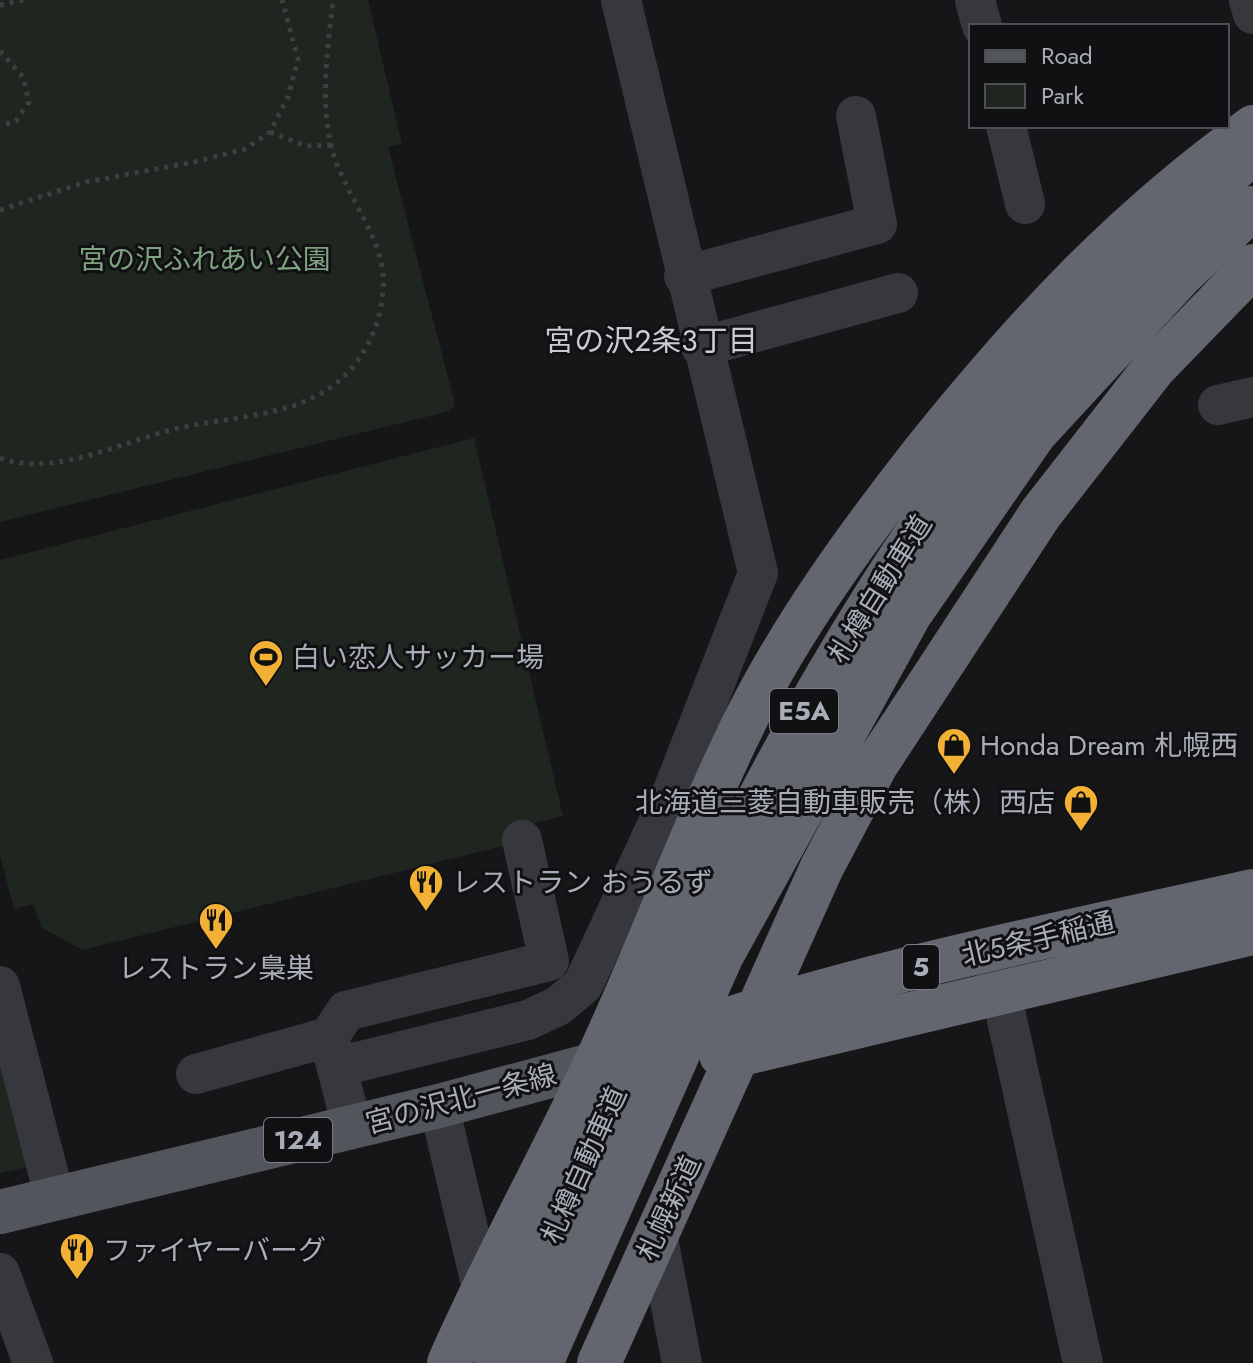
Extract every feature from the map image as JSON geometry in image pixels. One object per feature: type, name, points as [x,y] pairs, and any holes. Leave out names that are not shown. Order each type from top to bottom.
[{"type":"highway","points":[[449,1363],[482,1288],[595,1064],[748,715],[823,586],[996,362],[1101,250],[1253,127]]},
{"type":"highway","name":"札樽自動車道","points":[[496,1363],[665,986],[807,705],[914,531],[1010,403],[1109,286],[1253,153]]},
{"type":"highway","name":"札樽自動車道","points":[[541,1363],[721,957],[910,614],[1035,433],[1180,276],[1253,208]]},
{"type":"highway","name":"札幌新道","points":[[599,1363],[741,1054],[822,867],[876,765],[1041,513],[1154,368],[1253,266]]},
{"type":"highway","name":"北5条手稲通","points":[[741,1054],[996,969],[1253,891]]},
{"type":"highway","name":"北5条手稲通","points":[[595,1064],[762,1006],[1253,933]]},
{"type":"highway","name":"5","points":[[595,1064],[741,1054]]},
{"type":"main road","name":"宮の沢北一条線","points":[[0,1212],[439,1106],[595,1064]]},
{"type":"street","points":[[196,1074],[528,1020],[558,1006],[583,985],[672,793],[758,573],[684,276],[621,0]]},
{"type":"street","points":[[975,0],[981,24]]},
{"type":"street","points":[[1249,0],[1253,14]]},
{"type":"street","points":[[684,276],[877,224],[856,116]]},
{"type":"street","points":[[1006,128],[1025,204]]},
{"type":"street","points":[[701,347],[898,293]]},
{"type":"street","points":[[352,1127],[333,1052],[346,1011],[549,961],[522,840]]},
{"type":"street","points":[[996,969],[1083,1363]]},
{"type":"street","points":[[0,986],[55,1199]]},
{"type":"street","points":[[439,1106],[482,1288]]},
{"type":"street","points":[[657,1234],[682,1363]]},
{"type":"street","points":[[0,1273],[33,1363]]},
{"type":"path","points":[[0,5],[24,0]]},
{"type":"path","points":[[0,210],[86,182],[245,149],[270,132],[288,97],[298,59],[282,0]]},
{"type":"path","points":[[0,458],[45,463],[176,428],[289,409],[313,400],[348,373],[364,353],[379,319],[383,274],[374,242],[344,186],[331,145],[326,69],[333,0]]},
{"type":"path","points":[[0,51],[23,77],[29,102],[16,121],[0,126]]},
{"type":"path","points":[[270,132],[306,146],[331,145]]},
{"type":"green space","name":"宮の沢ふれあい公園","points":[[0,0],[368,0],[402,144],[388,147],[455,404],[450,411],[0,522]]},
{"type":"green space","name":"白い恋人サッカー場","points":[[474,438],[563,816],[506,830],[507,845],[82,950],[41,927],[33,904],[14,909],[0,855],[0,560]]},
{"type":"green space","points":[[0,1033],[36,1165],[0,1173]]},
{"type":"place","name":"白い恋人サッカー場","points":[[266,688]]},
{"type":"place","name":"Honda Dream 札幌西","points":[[954,776]]},
{"type":"place","name":"北海道三菱自動車販売（株）西店","points":[[1081,833]]},
{"type":"place","name":"レストラン おうるず","points":[[426,913]]},
{"type":"place","name":"レストラン梟巣","points":[[216,951]]},
{"type":"place","name":"ファイヤーバーグ","points":[[77,1281]]},
{"type":"district","name":"宮の沢2条3丁目","points":[[651,340]]}]
